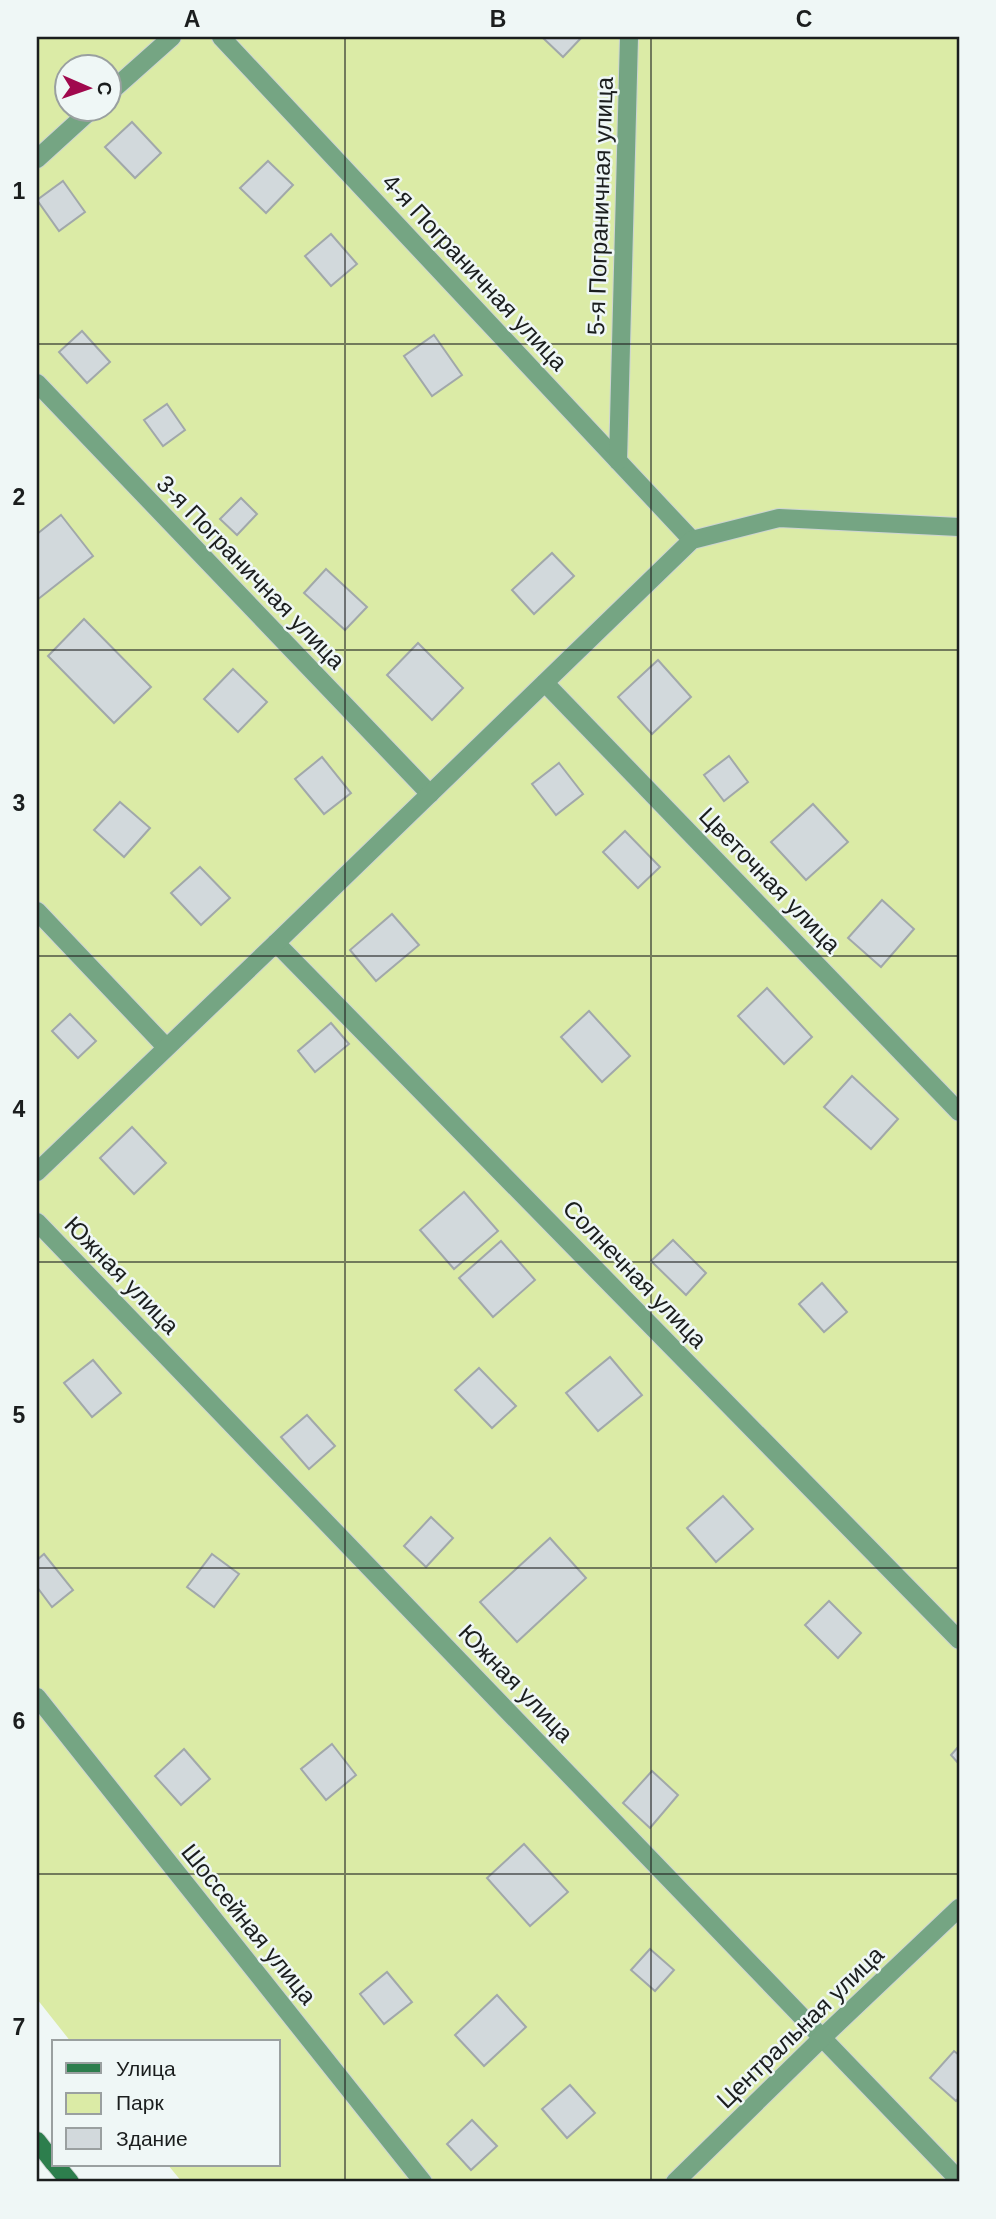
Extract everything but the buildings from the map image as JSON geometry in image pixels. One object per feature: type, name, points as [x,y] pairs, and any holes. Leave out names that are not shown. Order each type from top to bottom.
[{"type":"main road","points":[[37,2141],[52,2160]]},
{"type":"main road","points":[[57,2166],[70,2182]]},
{"type":"lane","points":[[122,82],[172,37]]},
{"type":"lane","name":"4-я Пограничная улица","points":[[221,37],[692,540]]},
{"type":"lane","name":"5-я Пограничная улица","points":[[618,461],[629,37]]},
{"type":"lane","points":[[37,159],[78,122]]},
{"type":"lane","name":"3-я Пограничная улица","points":[[37,383],[430,794]]},
{"type":"lane","points":[[37,1172],[692,540],[779,518],[959,527]]},
{"type":"lane","name":"Цветочная улица","points":[[545,682],[959,1112]]},
{"type":"lane","points":[[37,911],[166,1047]]},
{"type":"lane","name":"Солнечная улица","points":[[276,943],[959,1640]]},
{"type":"lane","name":"Южная улица","points":[[37,1222],[959,2180]]},
{"type":"lane","name":"Шоссейная улица","points":[[37,1697],[424,2182]]},
{"type":"lane","name":"Центральная улица","points":[[675,2182],[959,1908]]},
{"type":"green space","points":[[37,37],[959,37],[959,2182],[182,2182],[169,2166],[280,2166],[280,2040],[69,2040],[37,1999]]}]
